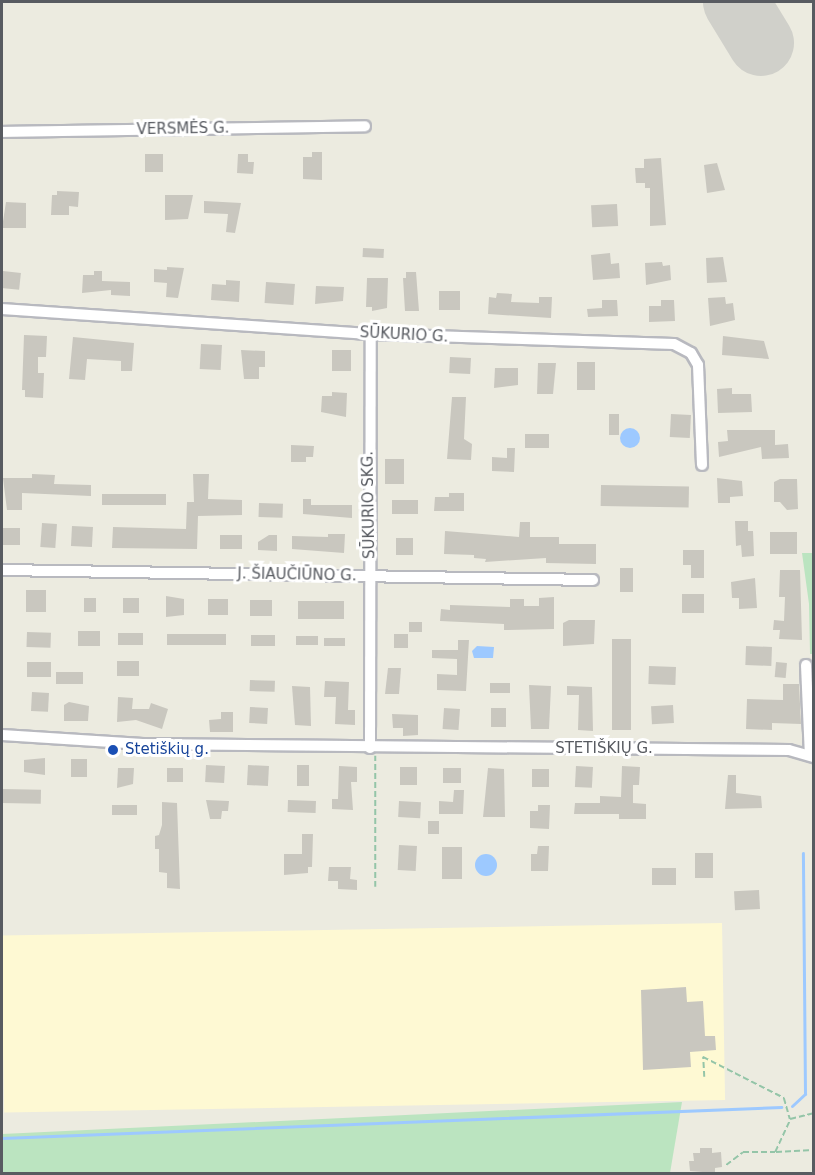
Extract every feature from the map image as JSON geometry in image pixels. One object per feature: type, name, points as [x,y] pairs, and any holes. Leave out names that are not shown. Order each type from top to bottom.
[{"type":"street","name":"VERSMĖS G.","points":[[2,132],[365,126]]},
{"type":"street","name":"SŪKURIO G.","points":[[2,309],[370,334],[674,344],[691,353],[698,365],[702,465]]},
{"type":"street","name":"SŪKURIO SKG.","points":[[370,334],[372,748]]},
{"type":"street","name":"J. ŠIAUČIŪNO G.","points":[[2,570],[593,580]]},
{"type":"street","points":[[806,665],[812,756]]},
{"type":"street","name":"STETIŠKIŲ G.","points":[[2,735],[144,744],[372,748],[774,750],[812,756]]},
{"type":"path","points":[[372,748],[375,887]]},
{"type":"path","points":[[704,1077],[703,1057],[784,1098],[790,1119],[776,1152]]},
{"type":"path","points":[[790,1119],[813,1113]]},
{"type":"path","points":[[726,1165],[743,1152],[813,1150]]},
{"type":"shaded area","points":[[722,923],[725,1100],[4,1113],[2,936]]},
{"type":"green space","points":[[802,553],[813,553],[813,654],[810,654],[809,604]]},
{"type":"green space","points":[[682,1102],[670,1173],[2,1173],[2,1134]]},
{"type":"water","points":[[630,428],[637,431],[640,438],[637,445],[630,448],[623,445],[620,438],[623,431]]},
{"type":"water","points":[[477,646],[494,647],[493,658],[474,658],[472,651]]},
{"type":"water","points":[[486,854],[494,857],[497,865],[494,873],[486,876],[478,873],[475,865],[478,857]]},
{"type":"building","points":[[312,152],[322,152],[322,180],[303,179],[303,157],[312,157]]},
{"type":"building","points":[[145,154],[163,154],[163,172],[145,172]]},
{"type":"building","points":[[238,154],[248,154],[248,162],[254,162],[253,174],[237,173]]},
{"type":"building","points":[[661,158],[666,225],[650,226],[650,188],[645,188],[645,183],[636,183],[635,168],[644,168],[644,159]]},
{"type":"building","points":[[717,163],[725,190],[707,193],[704,165]]},
{"type":"building","points":[[57,191],[79,192],[78,207],[69,206],[69,215],[51,215],[52,195],[57,195]]},
{"type":"building","points":[[165,195],[193,195],[188,219],[165,220]]},
{"type":"building","points":[[204,201],[241,203],[235,233],[226,232],[228,214],[204,213]]},
{"type":"building","points":[[6,202],[26,203],[26,228],[2,228]]},
{"type":"building","points":[[617,204],[618,226],[592,227],[591,205]]},
{"type":"building","points":[[363,248],[384,249],[384,258],[363,257]]},
{"type":"building","points":[[610,253],[611,264],[619,263],[620,278],[593,280],[591,255]]},
{"type":"building","points":[[723,257],[727,282],[707,283],[706,258]]},
{"type":"building","points":[[662,262],[663,266],[670,265],[671,280],[646,285],[645,263]]},
{"type":"building","points":[[167,267],[184,268],[178,298],[166,297],[167,283],[154,282],[154,269],[167,270]]},
{"type":"building","points":[[3,271],[21,273],[19,290],[2,288]]},
{"type":"building","points":[[94,271],[102,271],[102,281],[130,282],[130,296],[111,295],[111,290],[82,293],[83,275],[94,275]]},
{"type":"building","points":[[406,272],[416,272],[419,311],[405,311],[403,278],[406,278]]},
{"type":"building","points":[[367,278],[388,278],[387,308],[372,311],[372,307],[366,307]]},
{"type":"building","points":[[226,280],[240,281],[239,302],[211,300],[212,284],[226,285]]},
{"type":"building","points":[[266,282],[295,284],[293,305],[265,303]]},
{"type":"building","points":[[316,286],[344,287],[343,301],[315,304]]},
{"type":"building","points":[[439,291],[460,291],[460,310],[439,310]]},
{"type":"building","points":[[497,293],[512,294],[511,302],[539,303],[539,297],[552,297],[551,318],[488,314],[489,297],[496,298]]},
{"type":"building","points":[[725,297],[726,304],[733,303],[735,320],[710,326],[708,298]]},
{"type":"building","points":[[602,300],[617,300],[618,316],[588,317],[587,309],[602,308]]},
{"type":"building","points":[[661,300],[674,300],[675,321],[649,322],[649,306],[661,306]]},
{"type":"building","points":[[24,335],[47,336],[46,357],[38,357],[38,373],[44,373],[43,398],[25,397],[25,390],[22,390]]},
{"type":"building","points":[[723,336],[764,341],[769,359],[722,355]]},
{"type":"building","points":[[73,337],[134,343],[132,371],[121,371],[121,361],[87,359],[85,380],[69,379]]},
{"type":"building","points":[[201,344],[222,345],[221,370],[200,369]]},
{"type":"building","points":[[241,350],[265,351],[265,367],[259,367],[259,379],[244,379]]},
{"type":"building","points":[[332,350],[351,350],[351,371],[332,371]]},
{"type":"building","points":[[450,357],[471,358],[470,374],[449,373]]},
{"type":"building","points":[[577,362],[595,362],[595,390],[577,390]]},
{"type":"building","points":[[538,363],[556,363],[553,394],[537,394]]},
{"type":"building","points":[[495,368],[518,368],[518,385],[494,388]]},
{"type":"building","points":[[732,388],[732,394],[751,394],[752,412],[718,413],[717,389]]},
{"type":"building","points":[[332,392],[347,393],[346,417],[321,412],[322,396],[332,396]]},
{"type":"building","points":[[452,397],[466,397],[464,439],[472,444],[471,460],[447,459]]},
{"type":"building","points":[[609,414],[619,414],[619,435],[609,435]]},
{"type":"building","points":[[671,414],[691,415],[690,438],[670,437]]},
{"type":"building","points":[[727,430],[775,430],[775,445],[788,444],[789,458],[762,459],[761,447],[719,457],[718,442],[728,441]]},
{"type":"building","points":[[525,434],[549,434],[549,448],[525,448]]},
{"type":"building","points":[[291,445],[314,446],[313,457],[306,457],[306,462],[291,462]]},
{"type":"building","points":[[507,448],[515,448],[514,472],[492,471],[492,457],[507,458]]},
{"type":"building","points":[[385,459],[404,459],[404,484],[385,484]]},
{"type":"building","points":[[32,474],[55,475],[54,484],[91,485],[91,496],[22,493],[22,510],[7,510],[3,478],[32,478]]},
{"type":"building","points":[[193,474],[209,474],[208,499],[242,500],[242,515],[198,516],[197,549],[112,548],[113,527],[186,529],[187,502],[194,502]]},
{"type":"building","points":[[717,478],[742,481],[743,496],[730,497],[730,503],[718,503]]},
{"type":"building","points":[[780,479],[797,479],[798,509],[787,510],[780,502],[774,502],[774,482]]},
{"type":"building","points":[[601,485],[689,487],[689,508],[601,506]]},
{"type":"building","points":[[449,493],[464,493],[464,511],[434,511],[435,497],[449,497]]},
{"type":"building","points":[[102,494],[166,494],[166,505],[102,505]]},
{"type":"building","points":[[303,499],[311,499],[311,505],[352,505],[352,518],[303,514]]},
{"type":"building","points":[[392,500],[418,500],[418,514],[392,514]]},
{"type":"building","points":[[259,503],[283,504],[282,518],[259,517]]},
{"type":"building","points":[[735,521],[748,521],[748,531],[753,531],[754,556],[742,557],[741,545],[736,546]]},
{"type":"building","points":[[520,522],[530,522],[530,537],[559,537],[559,544],[596,544],[596,564],[546,563],[546,558],[485,562],[486,559],[474,558],[474,555],[444,554],[445,531],[519,537]]},
{"type":"building","points":[[42,523],[57,524],[55,548],[40,547]]},
{"type":"building","points":[[72,526],[93,527],[92,547],[71,546]]},
{"type":"building","points":[[2,528],[20,528],[20,545],[2,545]]},
{"type":"building","points":[[770,532],[797,532],[797,554],[770,554]]},
{"type":"building","points":[[328,534],[345,534],[344,553],[292,549],[292,536],[328,537]]},
{"type":"building","points":[[220,535],[242,535],[242,549],[220,549]]},
{"type":"building","points":[[269,535],[277,535],[277,551],[258,550],[258,542]]},
{"type":"building","points":[[396,538],[413,538],[413,555],[396,555]]},
{"type":"building","points":[[683,550],[704,550],[704,578],[691,578],[691,565],[683,565]]},
{"type":"building","points":[[620,568],[633,568],[633,592],[620,592]]},
{"type":"building","points":[[780,570],[800,570],[802,640],[779,639],[780,630],[773,630],[774,620],[784,621],[785,597],[779,597]]},
{"type":"building","points":[[755,578],[757,608],[739,609],[739,598],[732,598],[731,582]]},
{"type":"building","points":[[26,590],[46,590],[46,612],[26,612]]},
{"type":"building","points":[[682,594],[704,594],[704,613],[682,613]]},
{"type":"building","points":[[166,596],[184,599],[184,615],[166,617]]},
{"type":"building","points":[[554,597],[554,629],[504,630],[504,624],[440,621],[441,609],[450,610],[450,605],[510,607],[510,599],[524,599],[524,606],[539,606],[539,598]]},
{"type":"building","points":[[84,598],[96,598],[96,612],[84,612]]},
{"type":"building","points":[[123,598],[139,598],[139,613],[123,613]]},
{"type":"building","points":[[208,599],[228,599],[228,615],[208,615]]},
{"type":"building","points":[[250,600],[272,600],[272,616],[250,616]]},
{"type":"building","points":[[298,601],[344,601],[344,619],[298,619]]},
{"type":"building","points":[[569,620],[595,620],[594,644],[563,646],[563,623]]},
{"type":"building","points":[[409,622],[422,622],[422,632],[409,632]]},
{"type":"building","points":[[78,631],[100,631],[100,646],[78,646]]},
{"type":"building","points":[[27,632],[51,633],[50,648],[26,647]]},
{"type":"building","points":[[118,633],[143,633],[143,645],[118,645]]},
{"type":"building","points":[[167,634],[226,634],[226,645],[167,645]]},
{"type":"building","points":[[394,634],[408,634],[408,648],[394,648]]},
{"type":"building","points":[[251,635],[275,635],[275,646],[251,646]]},
{"type":"building","points":[[296,636],[318,636],[318,645],[296,645]]},
{"type":"building","points":[[324,638],[345,638],[345,646],[324,646]]},
{"type":"building","points":[[612,639],[631,639],[631,730],[612,730]]},
{"type":"building","points":[[458,640],[469,640],[466,691],[437,690],[437,674],[457,675],[457,659],[432,658],[432,650],[458,650]]},
{"type":"building","points":[[746,646],[772,647],[771,666],[745,665]]},
{"type":"building","points":[[117,661],[139,661],[139,676],[117,676]]},
{"type":"building","points":[[27,662],[51,662],[51,677],[27,677]]},
{"type":"building","points":[[776,662],[787,663],[786,678],[775,677]]},
{"type":"building","points":[[649,666],[676,667],[675,685],[648,684]]},
{"type":"building","points":[[388,668],[401,668],[399,694],[385,694]]},
{"type":"building","points":[[56,672],[83,672],[83,684],[56,684]]},
{"type":"building","points":[[250,680],[275,681],[275,692],[250,691]]},
{"type":"building","points":[[325,681],[349,682],[348,710],[355,710],[355,725],[335,724],[336,697],[324,697]]},
{"type":"building","points":[[490,683],[510,683],[510,693],[490,693]]},
{"type":"building","points":[[783,684],[799,684],[801,724],[772,723],[772,730],[746,729],[747,699],[783,700]]},
{"type":"building","points":[[529,685],[551,686],[549,729],[531,729]]},
{"type":"building","points":[[292,686],[310,687],[311,726],[295,725]]},
{"type":"building","points":[[567,686],[592,687],[593,731],[578,730],[579,695],[567,695]]},
{"type":"building","points":[[32,692],[49,693],[48,712],[31,711]]},
{"type":"building","points":[[118,697],[133,698],[132,709],[149,709],[151,703],[168,709],[162,729],[136,720],[117,722]]},
{"type":"building","points":[[69,702],[89,706],[88,721],[64,721],[64,705]]},
{"type":"building","points":[[673,705],[674,723],[652,724],[651,706]]},
{"type":"building","points":[[250,707],[268,708],[267,724],[249,723]]},
{"type":"building","points":[[444,708],[460,709],[458,730],[443,729]]},
{"type":"building","points":[[491,708],[506,708],[506,727],[491,727]]},
{"type":"building","points":[[221,712],[233,712],[233,732],[210,732],[209,720],[221,719]]},
{"type":"building","points":[[392,714],[418,715],[418,735],[403,736],[403,728],[393,728]]},
{"type":"building","points":[[45,758],[45,775],[24,772],[24,760]]},
{"type":"building","points":[[71,759],[87,759],[87,777],[71,777]]},
{"type":"building","points":[[206,765],[225,766],[224,783],[205,782]]},
{"type":"building","points":[[248,765],[269,766],[268,786],[247,785]]},
{"type":"building","points":[[297,765],[309,765],[309,786],[297,786]]},
{"type":"building","points":[[339,766],[357,767],[357,782],[351,782],[353,810],[332,809],[332,799],[338,799]]},
{"type":"building","points":[[576,766],[593,767],[592,788],[575,787]]},
{"type":"building","points":[[622,766],[640,767],[639,785],[633,785],[633,803],[646,804],[646,819],[619,819],[619,814],[574,814],[575,803],[600,803],[600,796],[621,797]]},
{"type":"building","points":[[400,767],[417,767],[417,785],[400,785]]},
{"type":"building","points":[[118,768],[134,768],[133,784],[117,788]]},
{"type":"building","points":[[167,768],[183,768],[183,782],[167,782]]},
{"type":"building","points":[[443,768],[461,768],[461,783],[443,783]]},
{"type":"building","points":[[488,768],[504,769],[505,817],[483,817]]},
{"type":"building","points":[[532,769],[549,769],[549,787],[532,787]]},
{"type":"building","points":[[728,775],[736,775],[736,793],[761,796],[762,808],[725,809]]},
{"type":"building","points":[[2,789],[41,790],[41,804],[2,803]]},
{"type":"building","points":[[454,790],[464,790],[463,814],[439,814],[439,801],[453,802]]},
{"type":"building","points":[[206,800],[229,801],[228,811],[222,811],[221,819],[210,819]]},
{"type":"building","points":[[288,800],[316,801],[316,813],[288,812]]},
{"type":"building","points":[[399,801],[421,802],[420,818],[398,817]]},
{"type":"building","points":[[162,802],[177,803],[180,889],[167,888],[167,873],[159,872],[159,849],[155,849],[155,836],[159,835],[162,825]]},
{"type":"building","points":[[112,805],[137,805],[137,815],[112,815]]},
{"type":"building","points":[[538,805],[550,805],[549,829],[530,828],[530,811],[538,811]]},
{"type":"building","points":[[428,821],[439,821],[439,834],[428,834]]},
{"type":"building","points":[[302,834],[313,834],[312,867],[308,867],[308,873],[284,875],[284,854],[302,854]]},
{"type":"building","points":[[399,845],[417,846],[416,871],[398,870]]},
{"type":"building","points":[[538,846],[549,846],[548,871],[531,871],[531,854],[537,854]]},
{"type":"building","points":[[442,847],[462,847],[462,879],[442,879]]},
{"type":"building","points":[[695,853],[713,853],[713,878],[695,878]]},
{"type":"building","points":[[329,867],[351,867],[350,879],[357,880],[357,890],[338,889],[338,881],[328,881]]},
{"type":"building","points":[[652,868],[676,868],[676,885],[652,885]]},
{"type":"building","points":[[759,890],[760,909],[735,910],[734,891]]},
{"type":"building","points":[[686,987],[687,1002],[703,1001],[705,1036],[715,1036],[716,1050],[690,1052],[691,1067],[643,1070],[641,990]]},
{"type":"building","points":[[700,1148],[712,1148],[712,1153],[721,1152],[722,1167],[715,1168],[715,1173],[690,1171],[689,1161],[694,1161],[693,1153],[700,1153]]},
{"type":"waterway","points":[[792,1106],[805,1094],[803,853]]},
{"type":"waterway","points":[[2,1138],[781,1107]]},
{"type":"runway","points":[[736,2],[761,43]]},
{"type":"place","name":"Stetiškių g.","points":[[113,750]]}]
